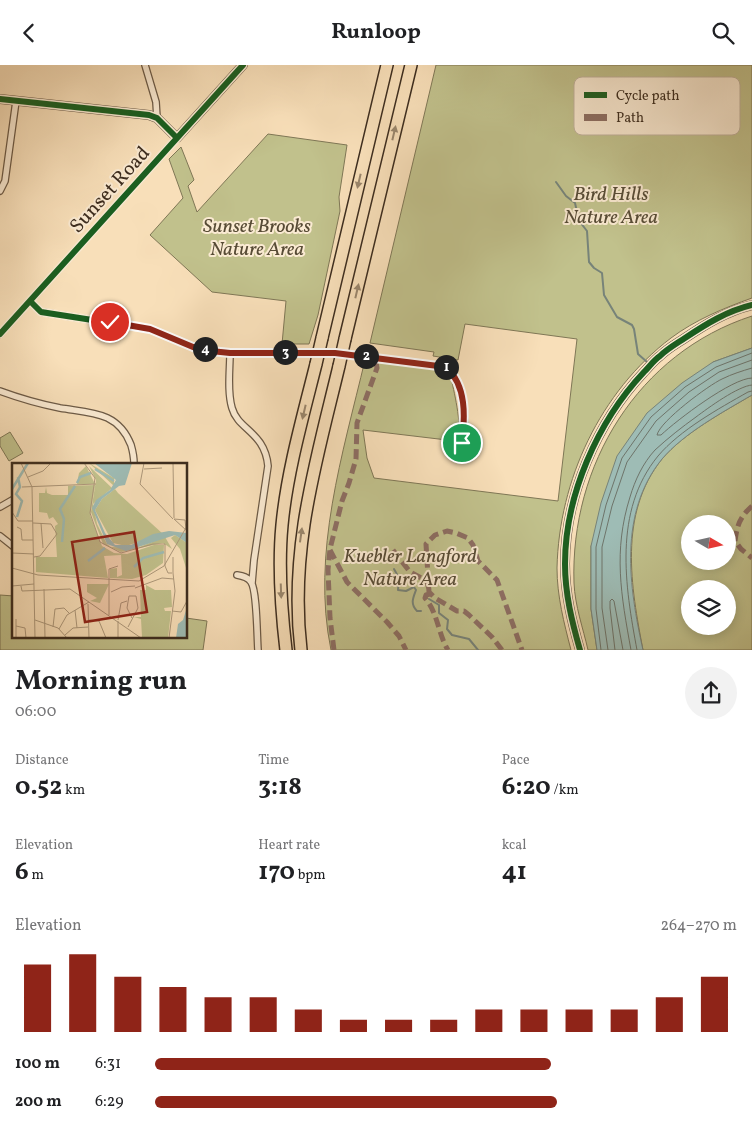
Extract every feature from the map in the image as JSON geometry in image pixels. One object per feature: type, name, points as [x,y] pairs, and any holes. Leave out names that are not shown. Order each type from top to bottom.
[{"type":"highway","points":[[286,650],[280,580],[282,524],[292,462],[387,65]]},
{"type":"highway","points":[[301,650],[297,621],[297,584],[301,538],[310,485],[410,65]]},
{"type":"street","points":[[145,65],[156,102],[157,118]]},
{"type":"street","name":"Sunset Road","points":[[0,334],[243,65]]},
{"type":"street","points":[[0,99],[137,113],[157,118],[177,138]]},
{"type":"street","points":[[0,191],[5,181],[16,101]]},
{"type":"street","points":[[30,301],[41,312],[150,329],[193,347],[230,353],[335,353],[446,367],[453,373],[460,386],[465,415],[462,448]]},
{"type":"street","points":[[580,650],[566,593],[565,564],[576,493],[601,431],[618,403],[659,356],[705,325],[734,309],[752,305]]},
{"type":"street","points":[[230,353],[232,408],[236,417],[259,441],[267,457],[268,466],[252,583],[255,594],[258,650]]},
{"type":"street","points":[[0,391],[50,405],[88,412],[109,419],[125,432],[134,456],[134,463]]},
{"type":"street","points":[[0,507],[12,500]]},
{"type":"street","points":[[0,536],[12,545]]},
{"type":"street","points":[[237,575],[244,576],[252,583]]},
{"type":"green space","name":"Bird Hills Nature Area","points":[[436,65],[752,65],[752,298],[720,310],[671,338],[646,360],[624,384],[604,411],[588,440],[575,471],[566,503],[560,535],[557,568],[563,620],[571,650],[331,650],[326,614],[325,577],[327,541],[339,467],[365,360],[445,371],[451,377],[459,424],[457,435],[447,440],[363,430],[367,458],[374,478],[558,501],[577,339],[465,324],[458,360],[433,356],[434,352],[370,343]]},
{"type":"green space","name":"Sunset Brooks Nature Area","points":[[268,134],[347,145],[339,197],[340,211],[318,315],[309,344],[282,344],[286,301],[212,292],[150,235],[183,198],[169,159],[181,147],[194,180],[188,186],[197,212]]},
{"type":"green space","points":[[752,316],[752,348],[713,362],[591,546],[591,609],[597,650],[588,650],[574,583],[576,539],[584,497],[599,456],[619,419],[645,386],[676,357],[711,333]]},
{"type":"green space","points":[[752,395],[752,650],[643,650],[632,576],[633,527],[639,503],[648,480],[662,459],[681,440]]},
{"type":"green space","points":[[10,432],[23,453],[9,461],[0,446],[0,438]]},
{"type":"green space","points":[[0,595],[12,596],[12,637],[188,637],[188,618],[207,621],[203,650],[0,650]]},
{"type":"water","points":[[752,348],[752,395],[704,424],[671,449],[648,480],[638,503],[633,527],[631,576],[643,650],[597,650],[591,609],[591,546],[601,503],[617,456],[647,413],[682,383],[713,362]]},
{"type":"waterway","points":[[556,182],[566,196],[575,203],[577,212],[581,216],[580,222],[587,231],[589,262],[602,273],[604,295],[617,317],[632,325],[638,354],[647,362]]},
{"type":"waterway","points":[[394,569],[399,578],[398,590],[406,591],[414,587],[416,590],[413,606],[417,611],[421,611]]},
{"type":"waterway","points":[[429,599],[439,605],[439,613],[448,620],[447,629],[452,635],[469,639],[478,650]]},
{"type":"marked path","points":[[334,650],[330,618],[328,570],[330,549],[342,501],[356,459],[357,423],[377,368],[375,357]]},
{"type":"marked path","points":[[752,506],[740,522],[735,541],[752,558]]},
{"type":"marked path","points":[[502,650],[492,637],[464,611],[457,611],[435,598],[429,592],[426,544],[435,535],[447,531],[468,538],[473,545],[478,561],[497,580],[522,650]]},
{"type":"marked path","points":[[330,550],[347,582],[387,622],[399,636],[406,650]]},
{"type":"marked path","points":[[393,550],[410,572],[427,581],[430,594],[426,595],[425,598],[433,610],[448,650]]},
{"type":"cycle path","points":[[0,334],[243,65]]},
{"type":"cycle path","points":[[0,99],[149,115],[157,118],[177,138]]},
{"type":"cycle path","points":[[30,301],[41,312],[150,329],[193,347],[211,351],[230,353],[335,353],[375,357]]},
{"type":"cycle path","points":[[580,650],[566,586],[566,538],[578,487],[598,437],[627,392],[658,358],[709,323],[725,314],[752,305]]},
{"type":"route","points":[[110,322],[150,329],[193,347],[211,351],[230,353],[335,353],[446,367],[453,373],[460,386],[465,415],[462,443]]},
{"type":"park label","name":"Kuebler Langford Nature Area","points":[[410,566]]}]
